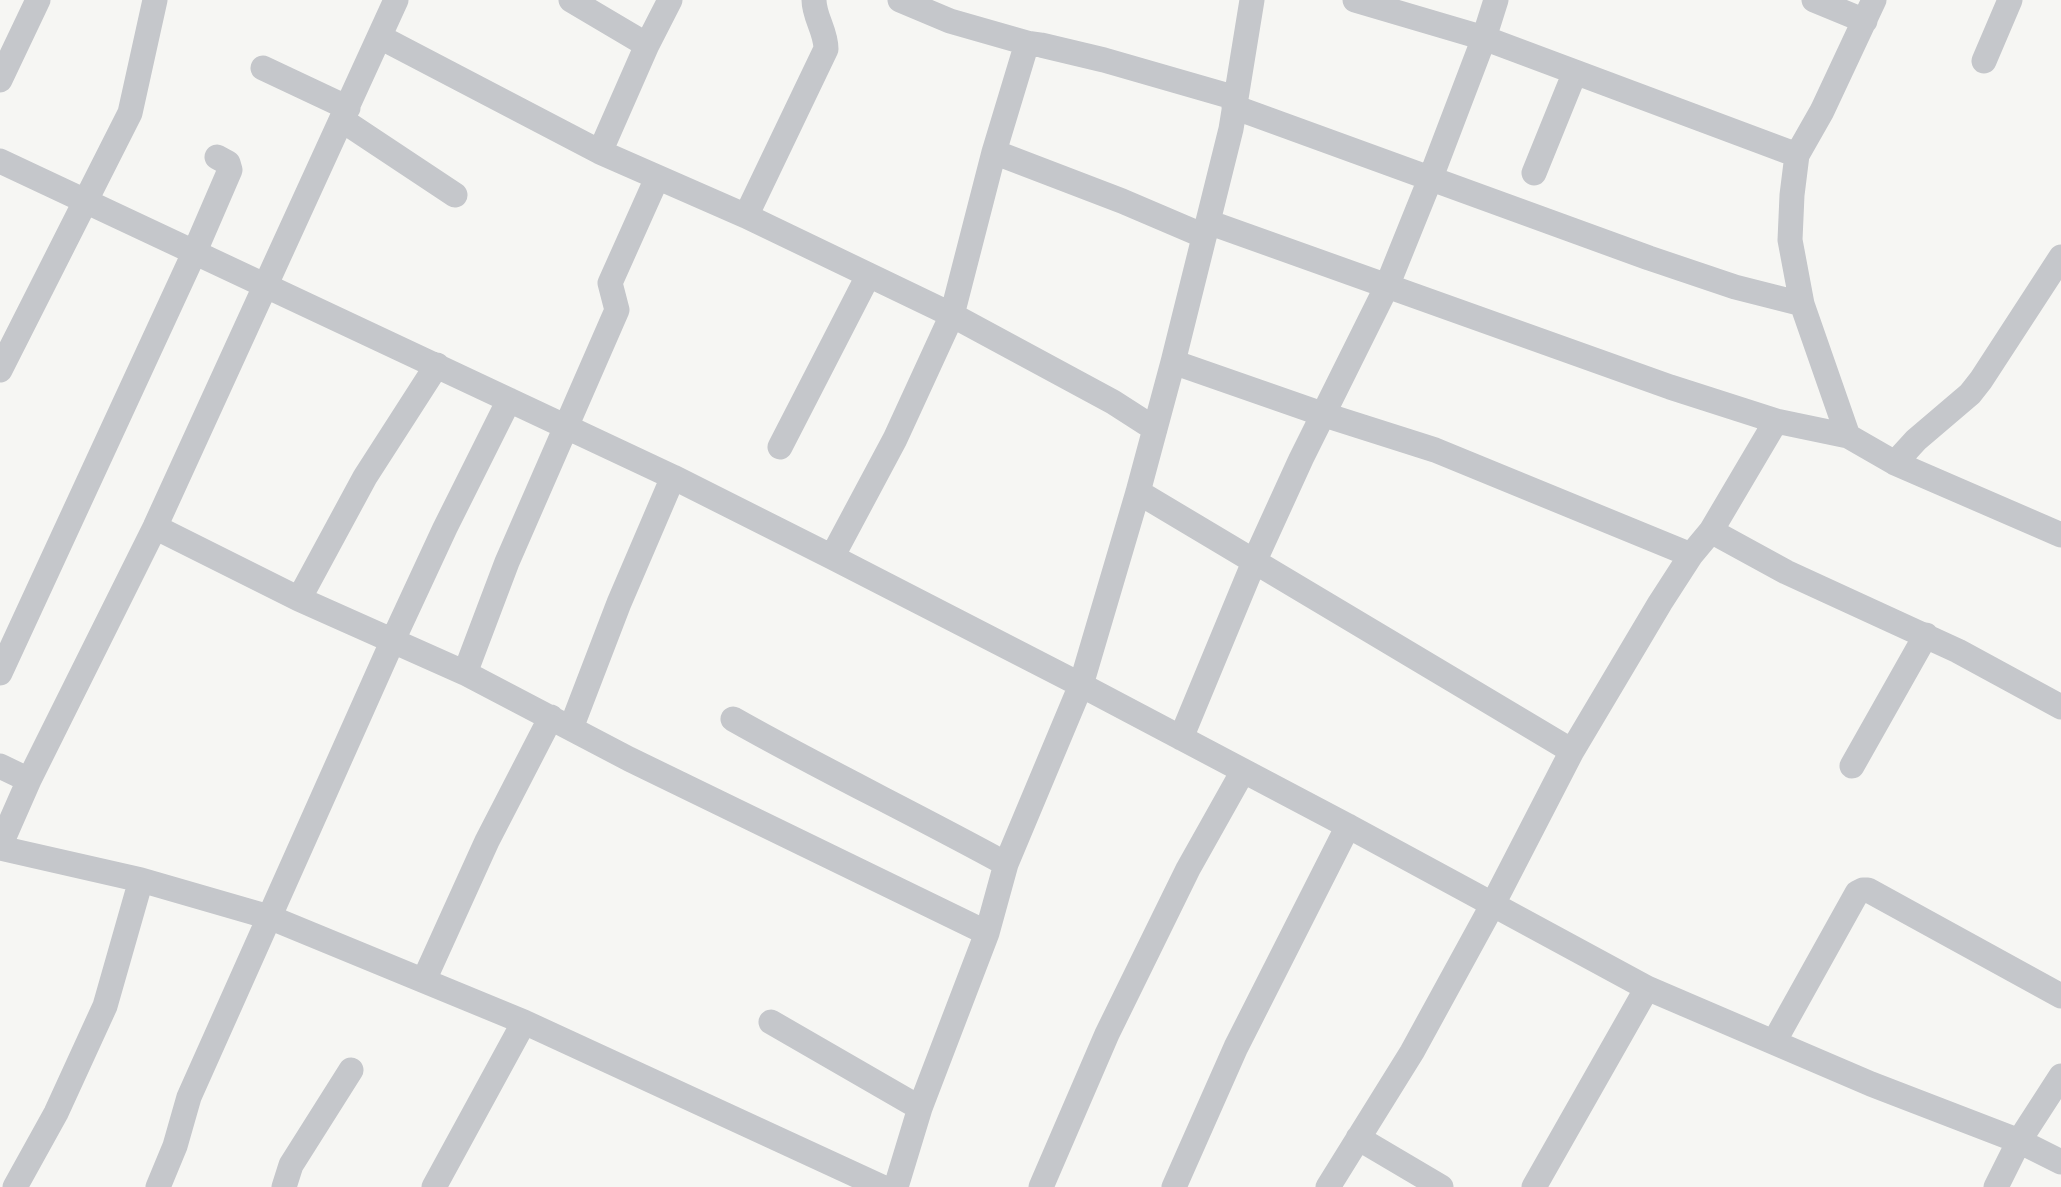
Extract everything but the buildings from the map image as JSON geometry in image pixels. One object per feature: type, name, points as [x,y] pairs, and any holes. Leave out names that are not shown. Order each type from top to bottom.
[{"type":"street","points":[[0,80],[38,0]]},
{"type":"street","points":[[0,370],[130,113],[155,0]]},
{"type":"street","points":[[396,0],[155,527],[29,780],[0,847],[141,880],[269,917],[524,1022],[882,1187]]},
{"type":"street","points":[[571,0],[646,45]]},
{"type":"street","points":[[600,152],[646,45],[670,0]]},
{"type":"street","points":[[746,216],[826,49],[824,35],[814,8],[814,0]]},
{"type":"street","points":[[900,0],[950,20],[1026,43],[1104,60],[1235,102],[1649,258],[1735,287],[1802,304]]},
{"type":"street","points":[[896,1187],[920,1108],[987,932],[1006,864],[1081,685],[1138,492],[1173,362],[1231,130],[1252,0]]},
{"type":"street","points":[[1355,0],[1484,38],[1798,155]]},
{"type":"street","points":[[1181,738],[1254,562],[1301,460],[1386,286],[1431,177],[1484,38],[1496,0]]},
{"type":"street","points":[[1814,0],[1870,10],[1822,111],[1798,155],[1792,194],[1790,240],[1802,304],[1848,436]]},
{"type":"street","points":[[1984,61],[2010,0]]},
{"type":"street","points":[[380,37],[600,152],[746,216],[952,315],[1113,402],[1155,429]]},
{"type":"street","points":[[832,556],[895,439],[952,315],[994,152],[1026,43]]},
{"type":"street","points":[[263,68],[345,114],[455,194]]},
{"type":"street","points":[[1534,173],[1575,72]]},
{"type":"street","points":[[994,152],[1122,201],[1386,286],[1670,387],[1776,421],[1848,436],[1895,463],[2061,535]]},
{"type":"street","points":[[0,673],[195,251],[230,170],[228,163],[216,157]]},
{"type":"street","points":[[0,161],[437,365],[832,556],[1348,826],[1647,988],[1871,1084],[2019,1142],[2061,1162]]},
{"type":"street","points":[[465,673],[507,562],[618,310],[610,283],[657,178]]},
{"type":"street","points":[[1895,463],[1916,440],[1970,394],[2061,257]]},
{"type":"street","points":[[780,447],[868,276]]},
{"type":"street","points":[[1173,362],[1324,415],[1435,450],[1692,555]]},
{"type":"street","points":[[299,599],[365,477],[437,365]]},
{"type":"street","points":[[158,1187],[176,1146],[190,1097],[269,917],[393,640],[445,528],[509,400]]},
{"type":"street","points":[[1328,1187],[1412,1052],[1493,904],[1572,752],[1660,603],[1692,555],[1711,531],[1776,421]]},
{"type":"street","points":[[424,980],[487,841],[561,723],[619,603],[672,477]]},
{"type":"street","points":[[1138,492],[1572,752]]},
{"type":"street","points":[[155,527],[299,599],[465,673],[638,763],[987,932]]},
{"type":"street","points":[[1711,531],[1786,572],[1926,635],[2061,707]]},
{"type":"street","points":[[1852,766],[1926,635]]},
{"type":"street","points":[[733,719],[843,780],[940,828],[1006,864]]},
{"type":"street","points":[[0,766],[29,780]]},
{"type":"street","points":[[1041,1187],[1112,1026],[1188,869],[1243,771]]},
{"type":"street","points":[[1174,1187],[1236,1047],[1348,826]]},
{"type":"street","points":[[15,1187],[56,1113],[105,1006],[141,880]]},
{"type":"street","points":[[1774,1042],[1857,893],[1863,890],[1868,890],[2061,996]]},
{"type":"street","points":[[1534,1187],[1647,988]]},
{"type":"street","points":[[434,1187],[524,1022]]},
{"type":"street","points":[[770,1022],[920,1108]]},
{"type":"street","points":[[284,1187],[291,1165],[351,1070]]},
{"type":"street","points":[[1996,1187],[2019,1142],[2061,1076]]},
{"type":"street","points":[[1358,1138],[1440,1187]]}]
